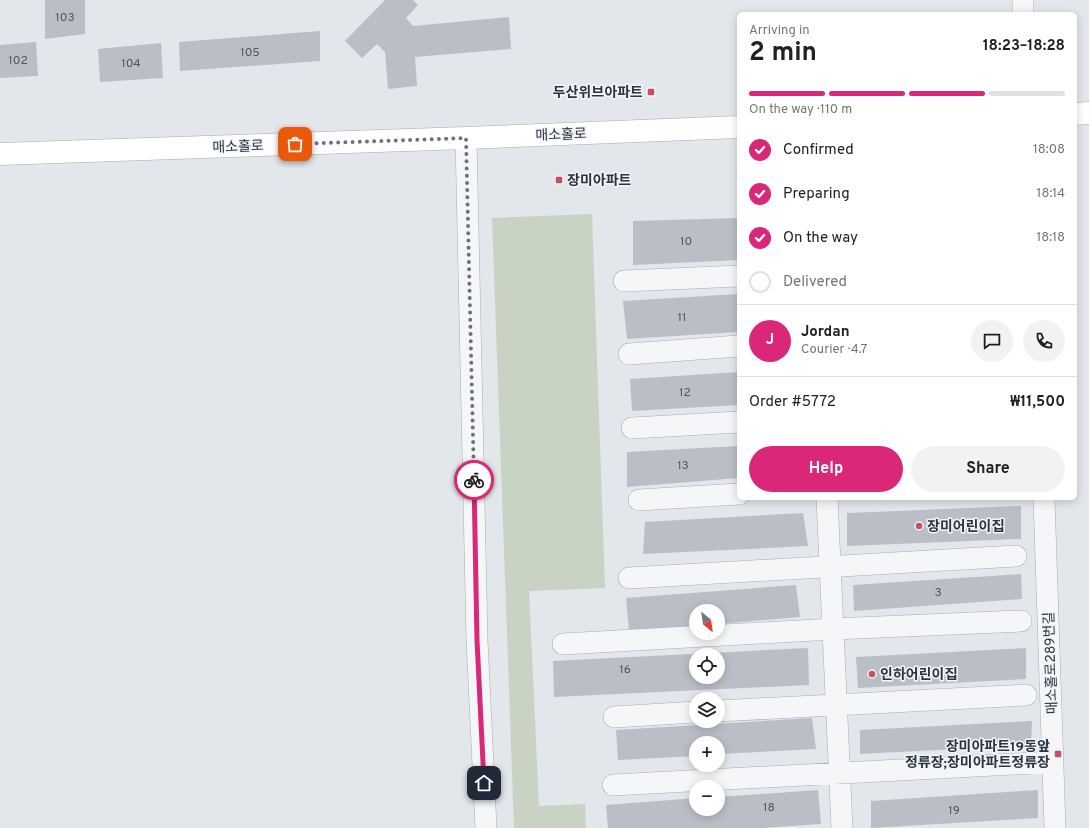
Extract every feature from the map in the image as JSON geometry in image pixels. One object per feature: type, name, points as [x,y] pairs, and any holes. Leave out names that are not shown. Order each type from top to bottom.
[{"type":"main road","points":[[1077,114],[1089,113]]},
{"type":"main road","name":"매소홀로","points":[[0,154],[737,127]]},
{"type":"street","points":[[1023,0],[1023,12]]},
{"type":"street","points":[[466,138],[477,640],[486,828]]},
{"type":"street","points":[[624,281],[737,276]]},
{"type":"street","points":[[629,354],[737,346]]},
{"type":"street","points":[[632,428],[737,422]]},
{"type":"street","points":[[639,500],[737,494]]},
{"type":"street","points":[[827,500],[842,828]]},
{"type":"street","name":"매소홀로289번길","points":[[1044,500],[1055,828]]},
{"type":"street","points":[[629,578],[1016,556]]},
{"type":"street","points":[[563,644],[1020,622]]},
{"type":"street","points":[[725,711],[1026,695]]},
{"type":"street","points":[[614,717],[689,712]]},
{"type":"street","points":[[613,785],[1053,762]]},
{"type":"green space","points":[[592,214],[605,588],[529,591],[539,806],[585,804],[586,828],[514,828],[492,218]]},
{"type":"building","points":[[45,0],[85,0],[85,34],[45,39]]},
{"type":"building","points":[[385,0],[413,0],[418,5],[406,18],[413,26],[509,17],[511,49],[415,57],[417,86],[388,89],[385,52],[377,44],[362,58],[345,41]]},
{"type":"building","points":[[320,31],[320,61],[180,71],[179,42]]},
{"type":"building","points":[[36,42],[38,76],[0,78],[0,45]]},
{"type":"building","points":[[161,43],[163,78],[100,82],[98,49]]},
{"type":"building","points":[[737,218],[737,260],[633,265],[633,221]]},
{"type":"building","points":[[737,294],[737,332],[627,339],[623,301]]},
{"type":"building","points":[[737,372],[737,405],[632,411],[630,379]]},
{"type":"building","points":[[737,446],[737,478],[627,487],[627,452]]},
{"type":"building","points":[[1021,506],[1021,539],[847,546],[847,513]]},
{"type":"building","points":[[803,513],[808,546],[643,554],[645,522]]},
{"type":"building","points":[[1021,574],[1022,599],[854,611],[853,585]]},
{"type":"building","points":[[796,585],[800,617],[725,623],[725,604],[689,604],[689,627],[629,631],[626,598]]},
{"type":"building","points":[[808,648],[809,685],[554,697],[553,661],[689,654],[689,684],[725,684],[725,652]]},
{"type":"building","points":[[1026,648],[1026,679],[858,688],[856,657]]},
{"type":"building","points":[[812,718],[816,749],[725,754],[725,736],[689,736],[689,756],[618,760],[616,730],[689,726],[689,728],[725,728],[725,723]]},
{"type":"building","points":[[1032,721],[1031,745],[860,754],[860,730]]},
{"type":"building","points":[[818,790],[821,824],[762,828],[608,828],[606,805],[689,799],[689,816],[725,816],[725,797]]},
{"type":"building","points":[[1038,790],[1038,818],[871,828],[871,801]]},
{"type":"way so far","points":[[295,144],[466,138],[474,480]]},
{"type":"place","name":"두산위브아파트","points":[[651,92]]},
{"type":"place","name":"장미아파트","points":[[559,180]]},
{"type":"place","name":"장미어린이집","points":[[919,526]]},
{"type":"place","name":"인하어린이집","points":[[872,674]]},
{"type":"place","name":"장미아파트19동앞 정류장;장미아파트정류장","points":[[1058,754]]},
{"type":"route","points":[[474,480],[477,640],[484,783]]}]
